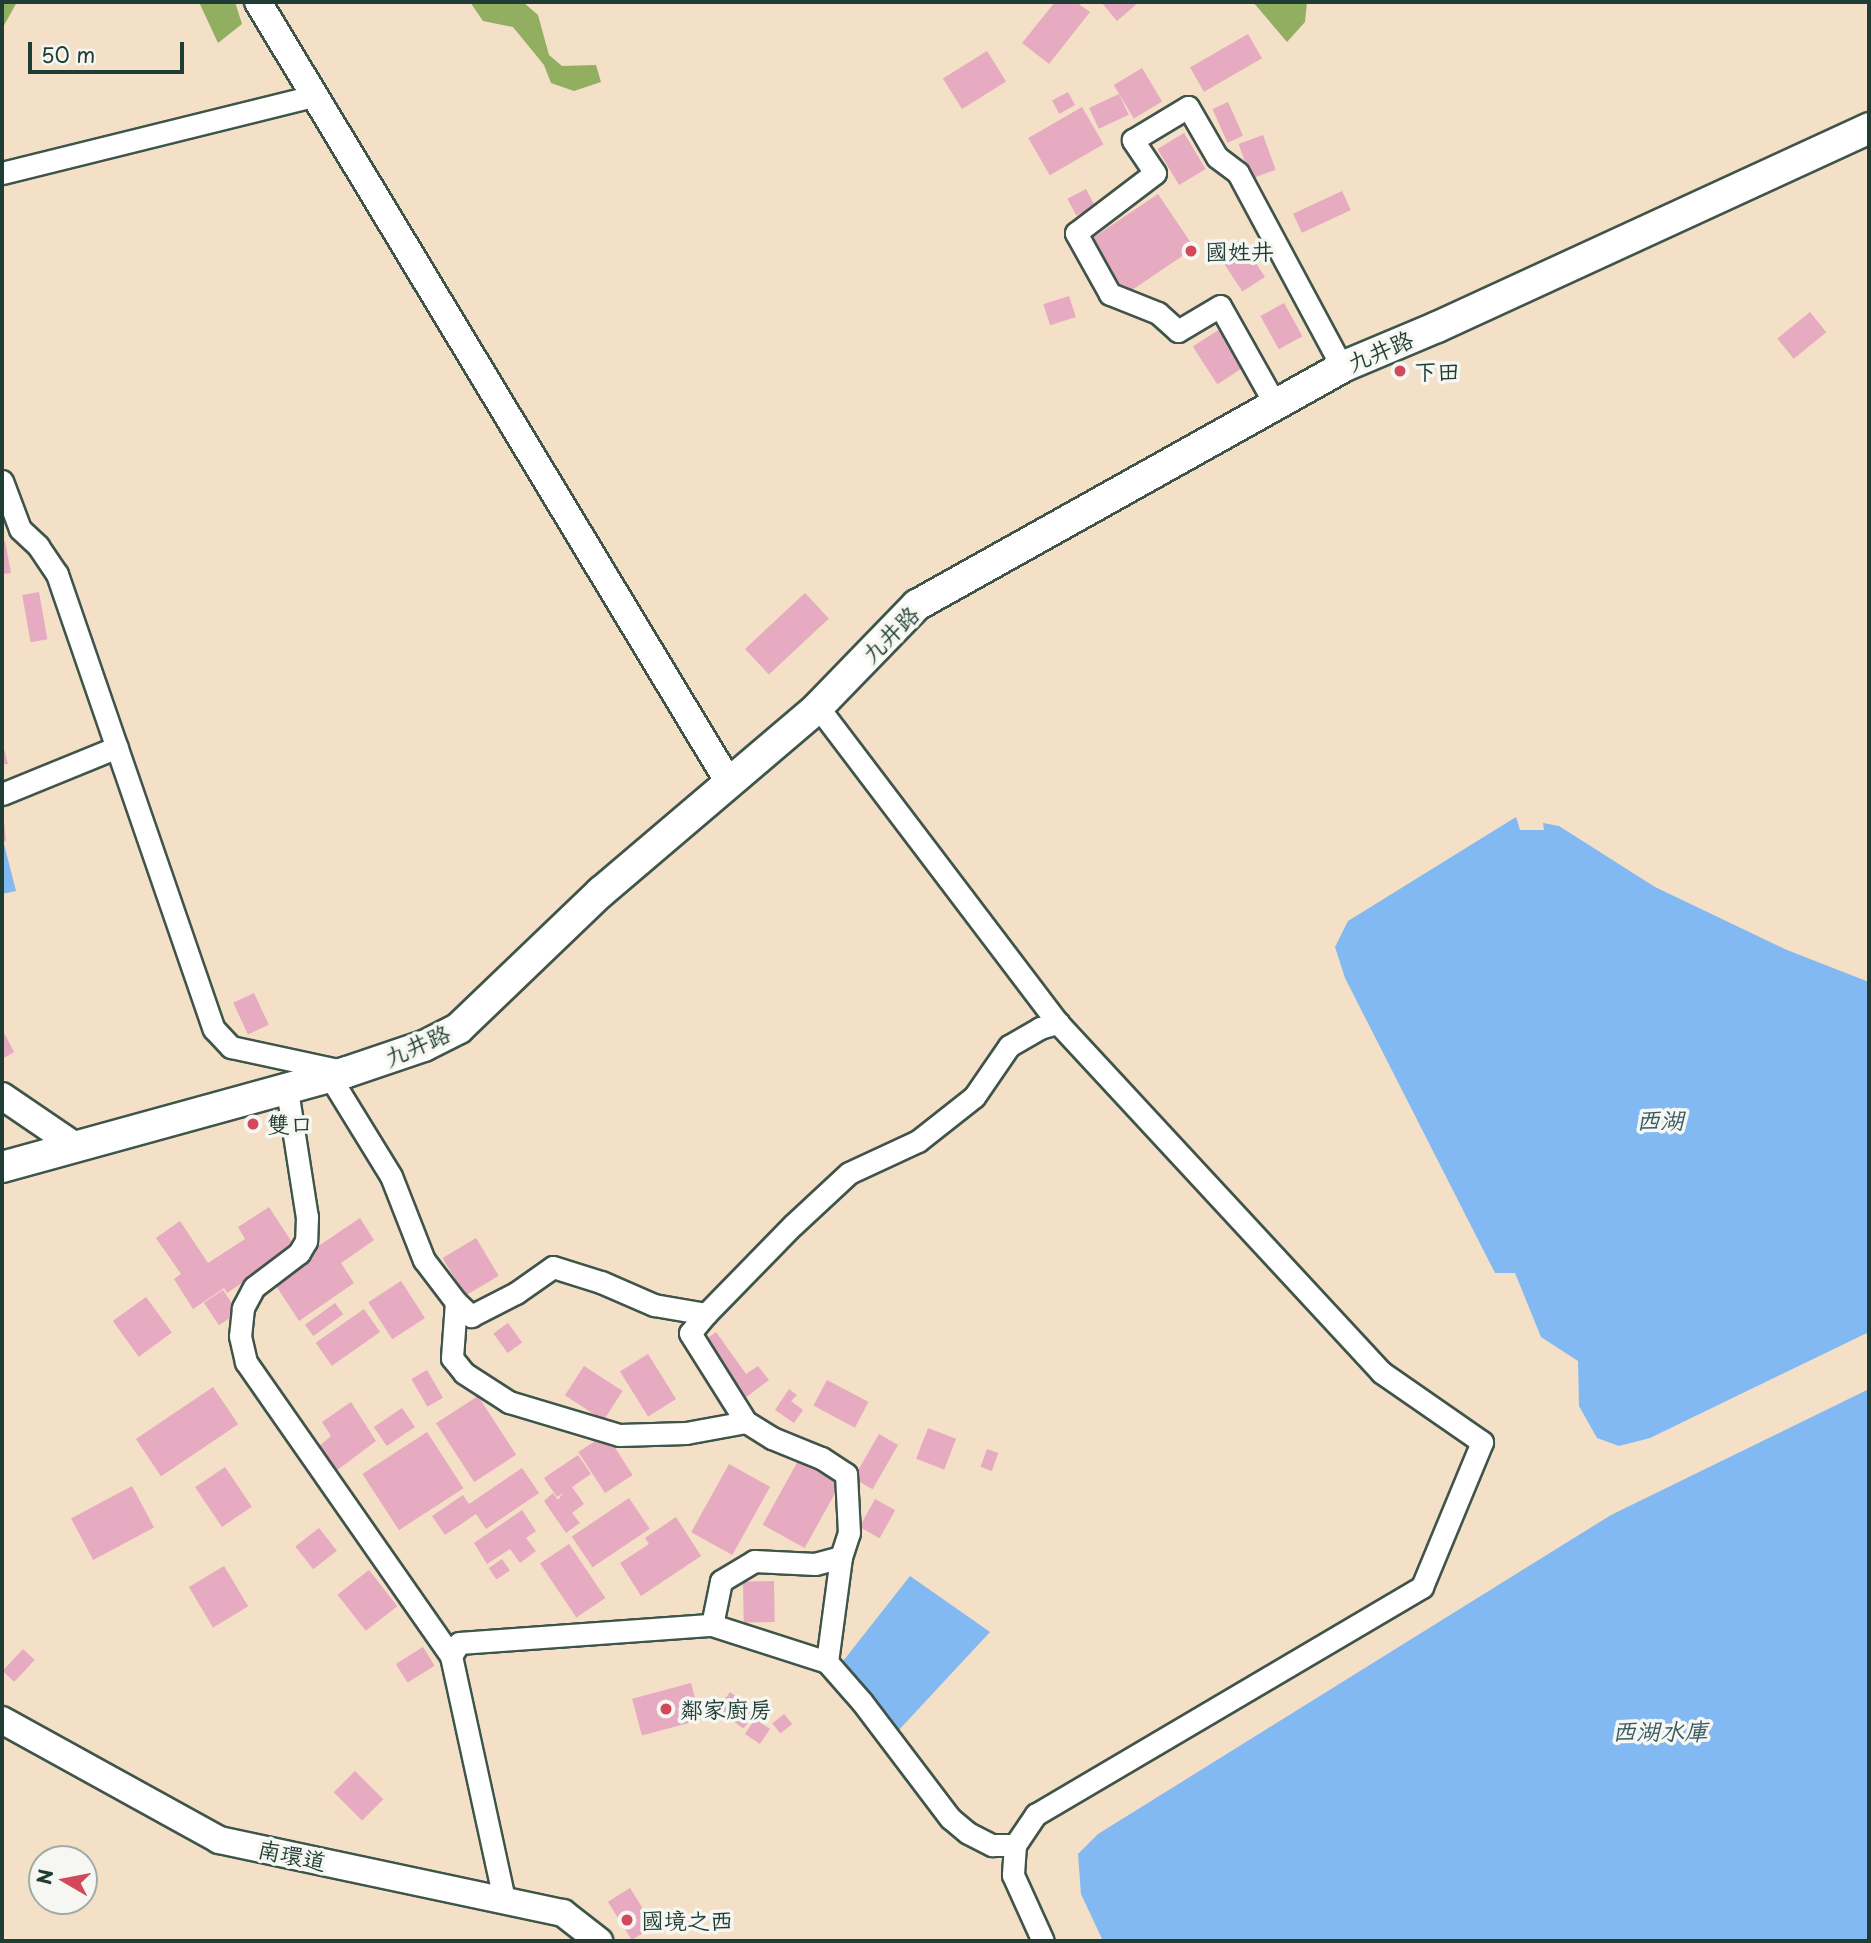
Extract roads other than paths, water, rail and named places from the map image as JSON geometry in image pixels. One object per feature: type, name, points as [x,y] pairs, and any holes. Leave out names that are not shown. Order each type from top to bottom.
[{"type":"main road","name":"九井路","points":[[2,1167],[74,1145],[287,1090],[424,1046],[459,1028],[601,892],[818,706],[918,605],[1342,366],[1437,327],[1869,128]]},
{"type":"street","points":[[258,2],[730,784]]},
{"type":"street","points":[[2,173],[313,96]]},
{"type":"street","points":[[1275,404],[1220,306],[1178,331],[1158,313],[1110,295],[1076,233],[1156,173],[1133,140],[1188,107],[1217,157],[1238,173],[1342,366]]},
{"type":"street","points":[[2,481],[11,531],[38,546],[57,574],[214,1029],[231,1047],[339,1074],[391,1176],[424,1260],[456,1303],[471,1316],[516,1293],[553,1266],[601,1282],[654,1305],[706,1314]]},
{"type":"street","points":[[818,706],[1058,1023],[1381,1372],[1482,1442],[1422,1587],[1036,1814],[1014,1845],[1013,1875],[1043,1941]]},
{"type":"street","points":[[2,794],[117,747]]},
{"type":"street","points":[[827,1662],[841,1557],[849,1532],[846,1474],[821,1458],[772,1438],[746,1422],[690,1333],[793,1225],[849,1173],[918,1141],[974,1097],[1009,1046],[1040,1028],[1058,1023]]},
{"type":"street","points":[[287,1090],[307,1217],[306,1241],[299,1253],[254,1287],[243,1308],[240,1336],[246,1362],[451,1656],[504,1900]]},
{"type":"street","points":[[2,1096],[74,1145]]},
{"type":"street","points":[[456,1303],[452,1357],[464,1373],[509,1402],[619,1435],[686,1433],[746,1422]]},
{"type":"street","points":[[712,1625],[721,1581],[754,1561],[815,1564],[841,1557]]},
{"type":"street","points":[[451,1656],[459,1643],[712,1625],[827,1662],[862,1702],[950,1818],[968,1833],[992,1845],[1014,1845]]},
{"type":"street","name":"南環道","points":[[2,1720],[219,1840],[563,1913],[599,1941]]},
{"type":"water","name":"西湖","points":[[1516,817],[1520,830],[1544,830],[1543,823],[1559,826],[1655,887],[1787,950],[1869,982],[1869,1332],[1650,1438],[1619,1446],[1597,1438],[1579,1406],[1578,1361],[1541,1337],[1515,1273],[1495,1273],[1345,978],[1335,947],[1348,921]]},
{"type":"water","points":[[2,836],[16,891],[2,894]]},
{"type":"water","name":"西湖水庫","points":[[1869,1389],[1869,1941],[1103,1941],[1081,1894],[1078,1854],[1098,1834],[1611,1515]]},
{"type":"water","points":[[910,1576],[990,1632],[897,1732],[840,1665]]},
{"type":"place","name":"國姓井","points":[[1191,251]]},
{"type":"place","name":"下田","points":[[1400,371]]},
{"type":"place","name":"雙口","points":[[253,1124]]},
{"type":"place","name":"鄰家廚房","points":[[666,1709]]},
{"type":"place","name":"國境之西","points":[[627,1920]]}]
